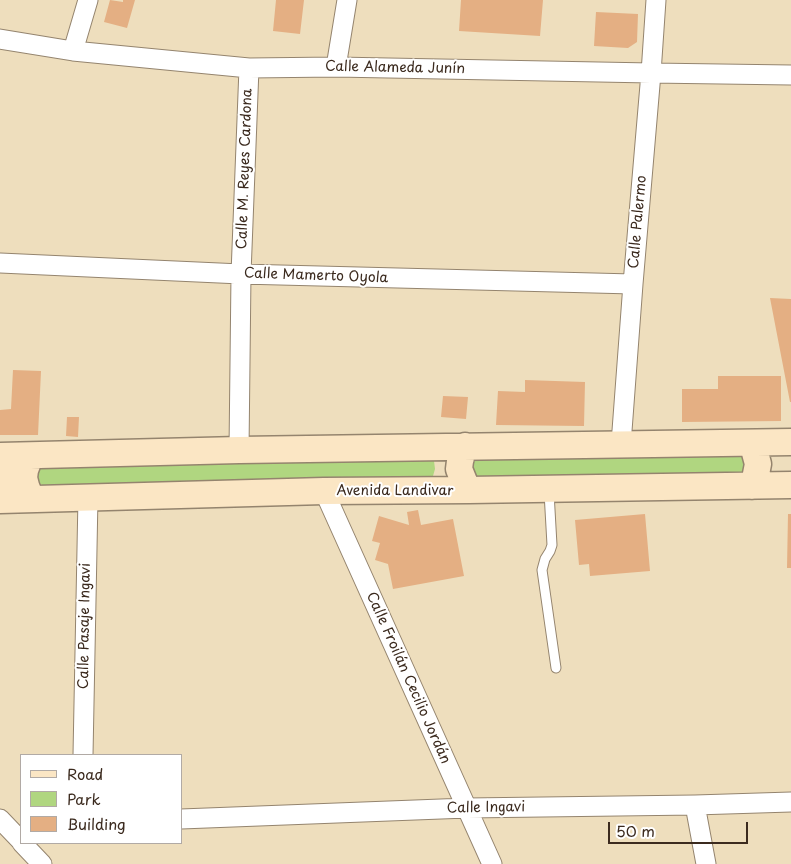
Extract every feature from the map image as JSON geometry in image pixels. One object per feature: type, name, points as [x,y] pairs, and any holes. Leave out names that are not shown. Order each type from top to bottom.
[{"type":"main road","points":[[0,456],[239,450],[786,442]]},
{"type":"main road","points":[[786,442],[774,456],[773,464],[774,472],[778,479],[787,485]]},
{"type":"main road","points":[[750,443],[754,449],[758,464],[752,486]]},
{"type":"main road","points":[[465,446],[459,469],[464,484],[470,490]]},
{"type":"main road","points":[[436,447],[441,453],[445,468],[441,484],[436,490]]},
{"type":"main road","points":[[33,456],[28,462],[24,478],[29,494],[35,499]]},
{"type":"main road","points":[[0,464],[5,478],[0,494]]},
{"type":"main road","name":"Avenida Landivar","points":[[0,500],[324,491],[787,485]]},
{"type":"street","points":[[73,51],[88,0]]},
{"type":"street","points":[[336,67],[347,0]]},
{"type":"street","name":"Calle Palermo","points":[[621,444],[632,284],[656,0]]},
{"type":"street","name":"Calle Alameda Junín","points":[[0,39],[73,51],[248,68],[336,67],[791,75]]},
{"type":"street","name":"Calle M. Reyes Cardona","points":[[239,450],[241,274],[248,68]]},
{"type":"street","name":"Calle Mamerto Oyola","points":[[0,263],[241,274],[632,284]]},
{"type":"street","name":"Calle Froilán Cecilio Jordán","points":[[324,491],[492,864]]},
{"type":"street","name":"Calle Pasaje Ingavi","points":[[83,754],[88,497]]},
{"type":"street","name":"Calle Ingavi","points":[[182,818],[467,808],[791,802]]},
{"type":"street","points":[[695,805],[706,864]]},
{"type":"street","points":[[0,819],[20,820]]},
{"type":"street","points":[[0,819],[20,840]]},
{"type":"street","points":[[24,844],[42,864]]},
{"type":"lane","points":[[549,489],[552,546],[542,570],[556,668]]},
{"type":"green space","points":[[740,447],[747,471],[737,477],[477,480],[470,472],[475,456]]},
{"type":"green space","points":[[424,455],[434,461],[435,469],[433,476],[421,481],[51,491],[36,481],[37,466]]},
{"type":"building","points":[[110,0],[123,2],[123,0],[135,0],[127,28],[104,22]]},
{"type":"building","points":[[276,0],[304,0],[300,34],[273,31]]},
{"type":"building","points":[[461,0],[543,0],[540,36],[459,31]]},
{"type":"building","points":[[596,12],[638,14],[637,42],[628,48],[594,46]]},
{"type":"building","points":[[770,298],[791,299],[791,402],[790,402]]},
{"type":"building","points":[[13,370],[41,371],[38,435],[0,435],[0,410],[11,409]]},
{"type":"building","points":[[718,376],[781,376],[781,421],[682,422],[682,389],[718,389]]},
{"type":"building","points":[[525,380],[585,382],[584,426],[496,425],[498,391],[525,392]]},
{"type":"building","points":[[443,396],[468,397],[466,419],[441,417]]},
{"type":"building","points":[[67,417],[79,417],[78,437],[66,436]]},
{"type":"building","points":[[418,510],[421,525],[453,519],[464,576],[393,589],[388,564],[375,560],[380,543],[372,541],[379,516],[409,525],[407,512]]},
{"type":"building","points":[[645,514],[650,571],[590,576],[589,564],[579,565],[575,520]]},
{"type":"building","points":[[788,514],[791,514],[791,568],[787,568]]}]
